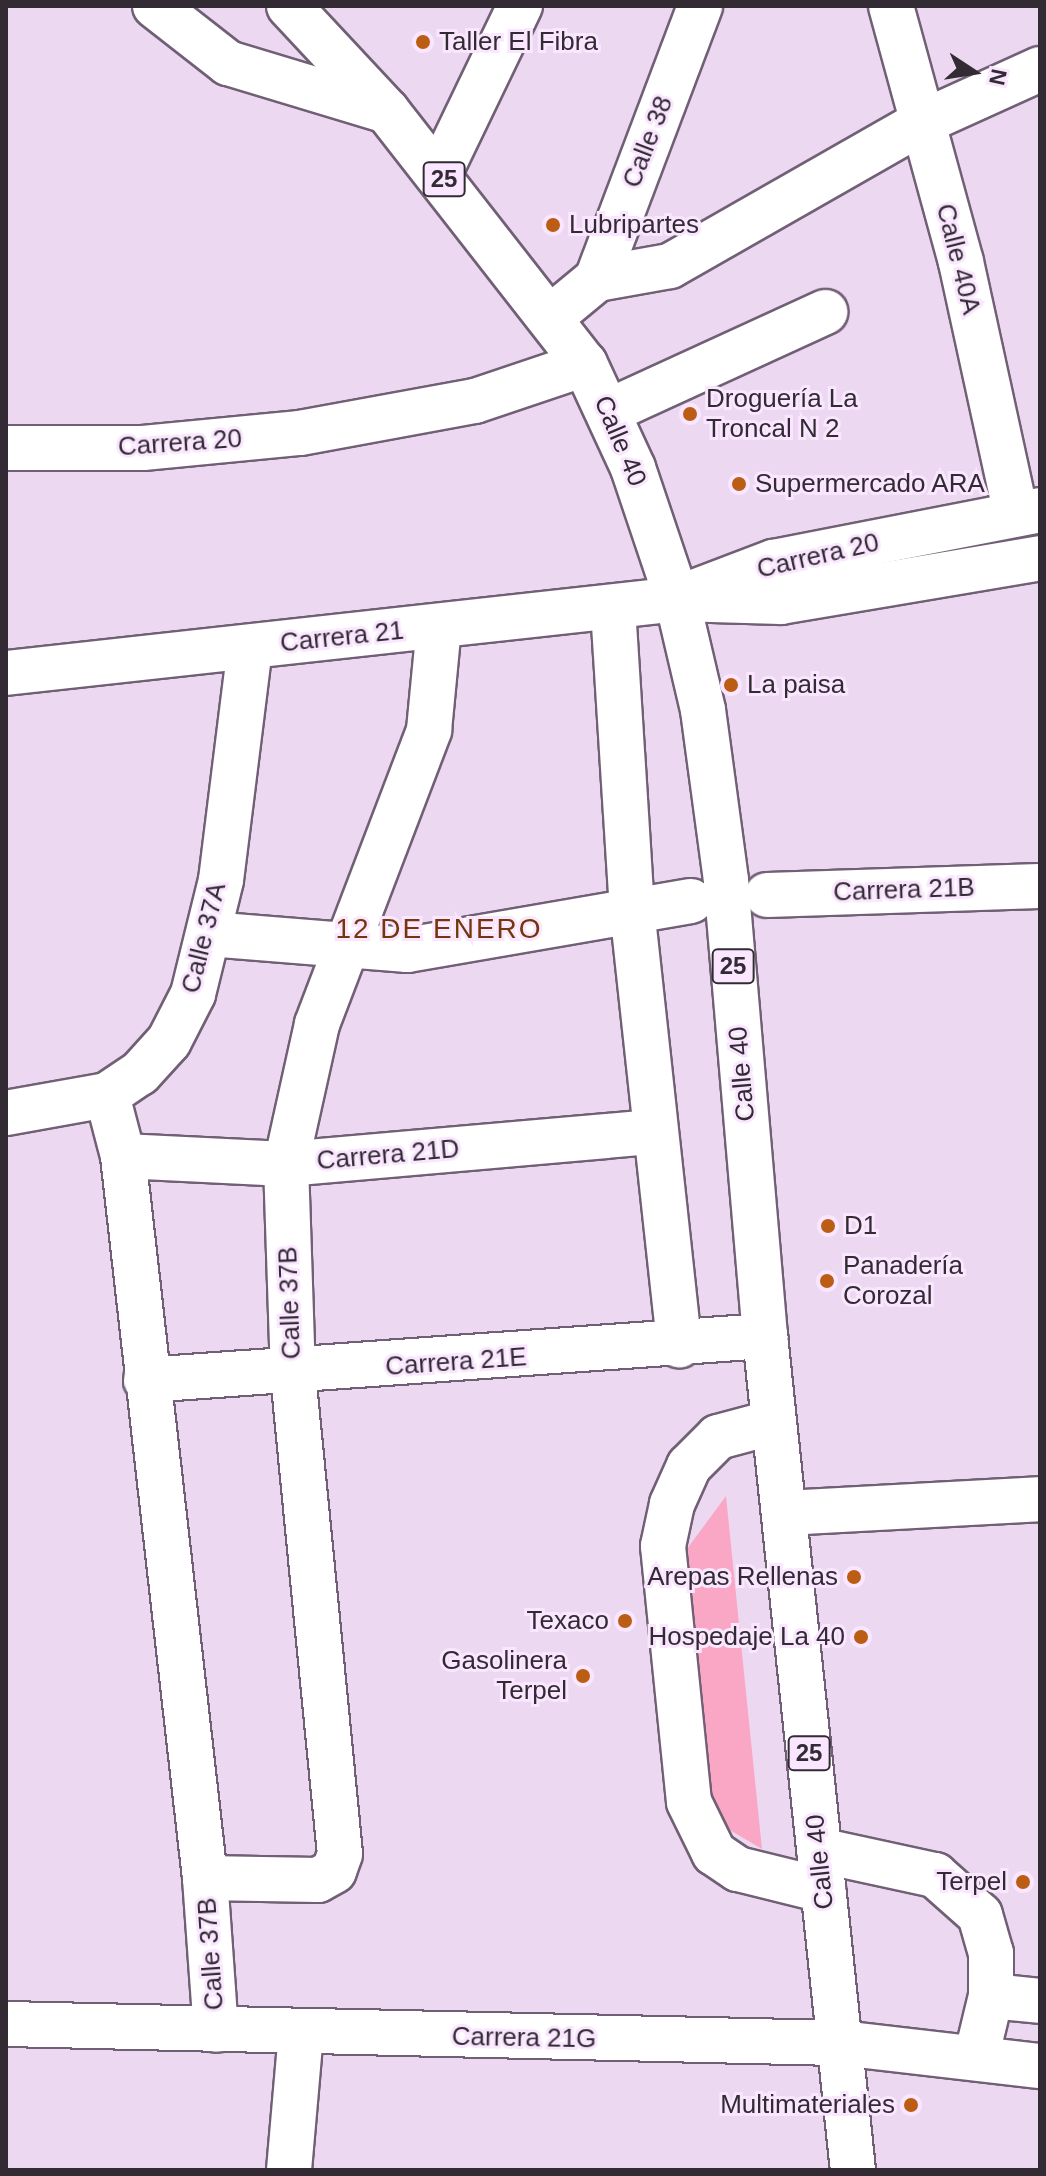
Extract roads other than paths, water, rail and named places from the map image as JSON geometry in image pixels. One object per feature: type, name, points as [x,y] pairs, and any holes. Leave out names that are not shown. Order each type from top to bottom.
[{"type":"main road","points":[[155,6],[228,63],[387,111]]},
{"type":"main road","name":"Calle 40","points":[[289,6],[387,111],[585,364],[609,411],[677,599],[703,710],[726,881],[765,1336],[853,2170]]},
{"type":"main road","points":[[439,174],[520,6]]},
{"type":"main road","name":"Calle 38","points":[[597,279],[700,6]]},
{"type":"main road","name":"Calle 40A","points":[[891,6],[1028,512]]},
{"type":"main road","points":[[551,317],[597,279],[670,266],[921,123],[1040,69]]},
{"type":"main road","points":[[609,411],[825,312]]},
{"type":"main road","name":"Carrera 20","points":[[6,448],[143,448],[300,433],[475,401],[585,364]]},
{"type":"main road","name":"Carrera 20","points":[[677,599],[773,562],[1028,512]]},
{"type":"main road","name":"Carrera 20","points":[[677,599],[781,602],[1040,558]]},
{"type":"main road","name":"Carrera 21","points":[[6,673],[677,599]]},
{"type":"main road","points":[[613,608],[632,909],[653,1132],[679,1345]]},
{"type":"main road","name":"Calle 37B","points":[[205,1878],[318,1880],[334,1871],[340,1854],[293,1375],[286,1164],[292,1116],[343,947],[429,730],[439,627]]},
{"type":"main road","name":"Calle 37A","points":[[107,1095],[169,1041],[193,994],[209,934],[250,647]]},
{"type":"main road","name":"Carrera 21B","points":[[767,895],[1040,886]]},
{"type":"main road","points":[[209,934],[407,950],[691,901]]},
{"type":"main road","points":[[6,1113],[107,1095]]},
{"type":"main road","name":"Calle 37B","points":[[107,1095],[123,1156],[146,1380],[205,1878],[216,2030]]},
{"type":"main road","name":"Carrera 21D","points":[[123,1156],[286,1164],[653,1132]]},
{"type":"main road","name":"Carrera 21E","points":[[146,1380],[293,1375],[765,1336]]},
{"type":"main road","points":[[774,1422],[718,1437],[689,1466],[672,1504],[663,1546],[688,1787],[714,1853],[761,1879],[900,1862],[962,1893],[980,1915],[991,1953],[991,1996],[976,2058]]},
{"type":"main road","points":[[784,1513],[1040,1499]]},
{"type":"main road","points":[[991,1996],[1040,2001]]},
{"type":"main road","name":"Carrera 21G","points":[[6,2024],[301,2034],[840,2043],[1040,2066]]},
{"type":"main road","points":[[289,2170],[301,2034]]},
{"type":"place","name":"Taller El Fibra","points":[[423,42]]},
{"type":"place","name":"Lubripartes","points":[[553,225]]},
{"type":"place","name":"Droguería La Troncal N 2","points":[[690,414]]},
{"type":"place","name":"Supermercado ARA","points":[[739,484]]},
{"type":"place","name":"La paisa","points":[[731,685]]},
{"type":"place","name":"D1","points":[[828,1226]]},
{"type":"place","name":"Panadería Corozal","points":[[827,1281]]},
{"type":"place","name":"Arepas Rellenas","points":[[854,1577]]},
{"type":"place","name":"Texaco","points":[[625,1621]]},
{"type":"place","name":"Hospedaje La 40","points":[[861,1637]]},
{"type":"place","name":"Gasolinera Terpel","points":[[583,1676]]},
{"type":"place","name":"Terpel","points":[[1023,1882]]},
{"type":"place","name":"Multimateriales","points":[[911,2105]]},
{"type":"district","name":"12 DE ENERO","points":[[439,929]]}]
